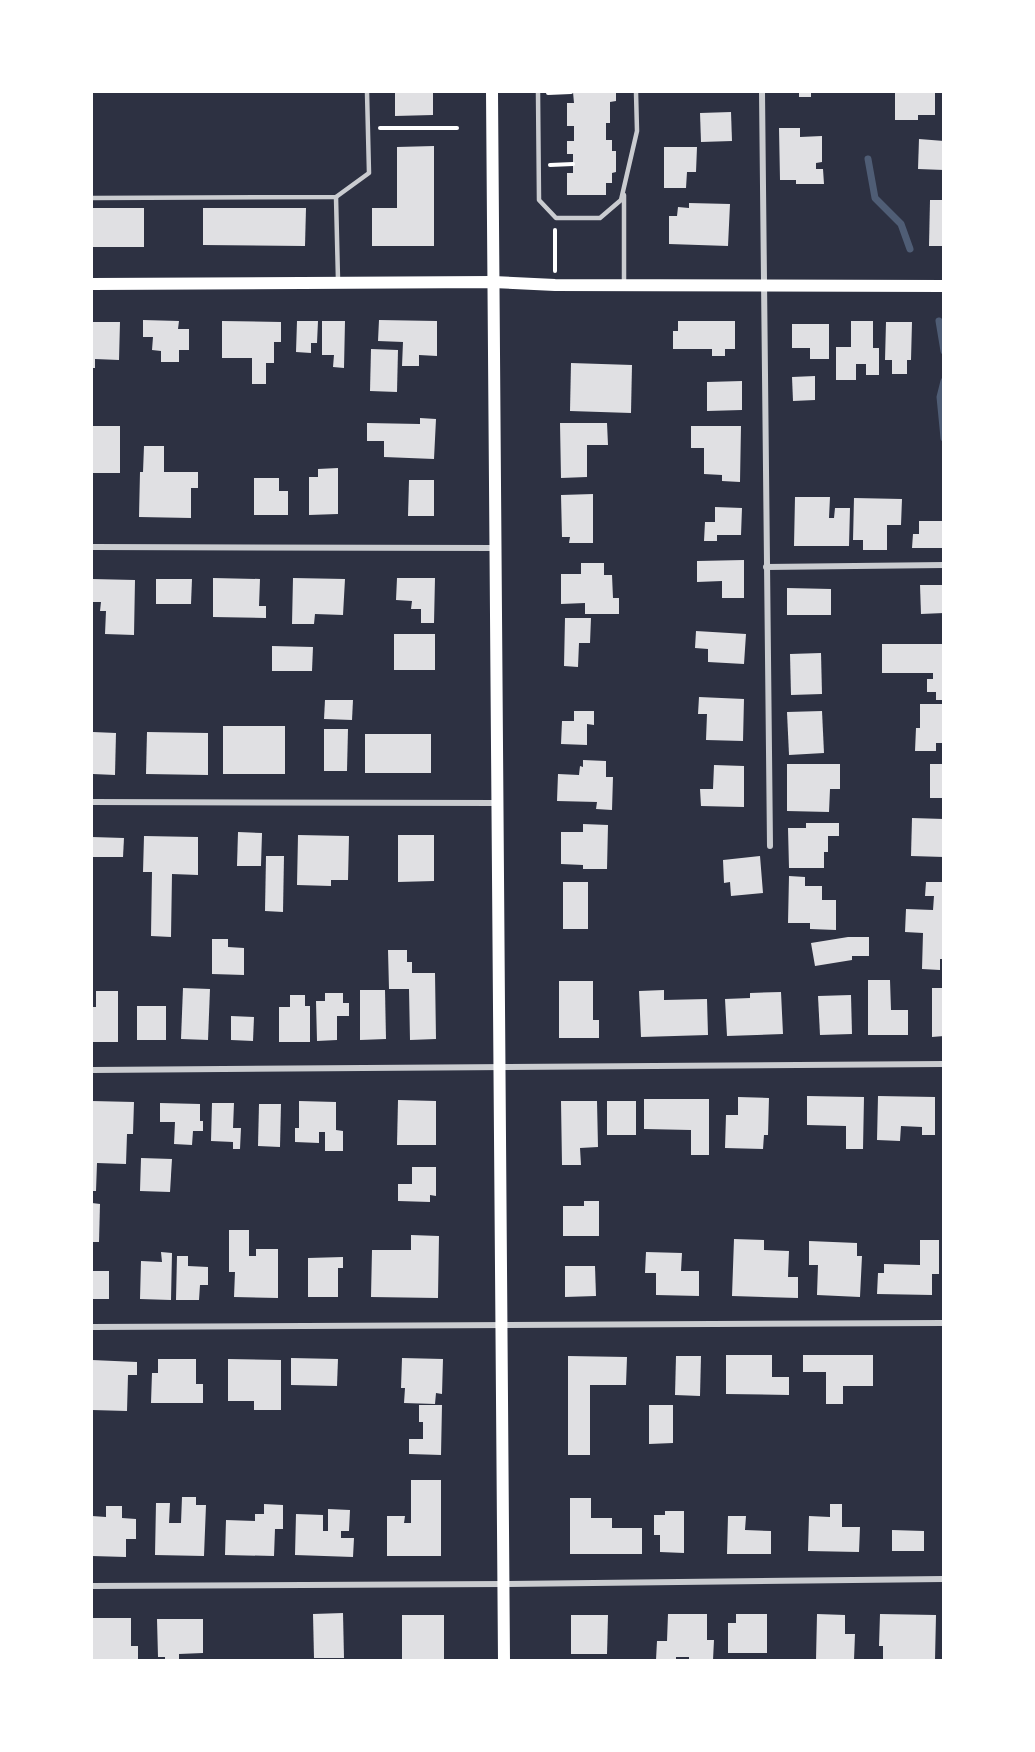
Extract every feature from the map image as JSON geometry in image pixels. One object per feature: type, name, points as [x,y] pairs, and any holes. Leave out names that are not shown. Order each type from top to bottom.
[{"type":"main road","points":[[492,92],[504,1660]]},
{"type":"main road","points":[[92,284],[493,282],[555,285],[944,286]]},
{"type":"street","points":[[762,92],[770,846]]},
{"type":"street","points":[[92,547],[496,548]]},
{"type":"street","points":[[766,567],[944,565]]},
{"type":"street","points":[[92,802],[496,802]]},
{"type":"street","points":[[92,1071],[944,1064]]},
{"type":"street","points":[[92,1327],[944,1323]]},
{"type":"street","points":[[92,1586],[944,1579]]},
{"type":"lane","points":[[92,198],[336,196],[369,172],[367,92]]},
{"type":"lane","points":[[538,92],[539,200],[556,218],[600,218],[621,200],[637,132],[636,92]]},
{"type":"lane","points":[[624,184],[624,285]]},
{"type":"lane","points":[[336,196],[338,283]]},
{"type":"path","points":[[538,92],[572,92]]},
{"type":"path","points":[[367,128],[457,128]]},
{"type":"path","points":[[539,166],[573,164]]},
{"type":"path","points":[[555,285],[556,218]]},
{"type":"building","points":[[395,92],[433,92],[433,115],[395,116]]},
{"type":"building","points":[[573,92],[616,92],[616,101],[610,102],[610,123],[606,123],[606,140],[612,140],[612,151],[616,151],[616,172],[612,173],[612,183],[606,183],[606,195],[567,195],[567,173],[573,173],[573,154],[567,154],[567,141],[574,141],[574,126],[567,126],[567,103],[574,103]]},
{"type":"building","points":[[799,92],[811,92],[811,97],[799,97]]},
{"type":"building","points":[[895,92],[935,92],[935,115],[918,115],[918,120],[895,120]]},
{"type":"building","points":[[731,112],[732,141],[701,142],[700,113]]},
{"type":"building","points":[[779,128],[800,128],[800,137],[822,136],[822,162],[816,163],[816,169],[823,169],[824,184],[796,184],[796,180],[780,180]]},
{"type":"building","points":[[919,139],[944,141],[944,170],[918,169]]},
{"type":"building","points":[[434,146],[434,246],[372,246],[372,208],[397,208],[397,147]]},
{"type":"building","points":[[664,147],[697,147],[696,172],[687,172],[686,188],[664,188]]},
{"type":"building","points":[[930,200],[944,200],[944,246],[929,246]]},
{"type":"building","points":[[689,203],[730,204],[728,246],[669,244],[669,216],[677,216],[678,207],[689,208]]},
{"type":"building","points":[[92,208],[144,208],[144,247],[92,247]]},
{"type":"building","points":[[203,208],[306,208],[305,246],[203,245]]},
{"type":"building","points":[[143,320],[179,321],[178,329],[189,329],[189,350],[179,350],[179,362],[161,362],[161,351],[152,350],[153,337],[143,337]]},
{"type":"building","points":[[379,320],[437,321],[437,356],[419,355],[419,366],[402,366],[403,342],[378,341]]},
{"type":"building","points":[[222,321],[281,322],[281,342],[274,342],[274,363],[266,363],[266,384],[252,384],[252,358],[222,358]]},
{"type":"building","points":[[297,321],[318,321],[317,343],[311,343],[311,353],[296,352]]},
{"type":"building","points":[[322,321],[345,321],[344,368],[333,367],[334,355],[322,355]]},
{"type":"building","points":[[678,321],[735,321],[735,349],[725,349],[725,356],[712,356],[712,349],[673,349],[673,331],[678,331]]},
{"type":"building","points":[[851,321],[873,321],[873,348],[879,348],[879,375],[866,375],[866,364],[856,364],[856,380],[836,380],[836,347],[851,347]]},
{"type":"building","points":[[92,322],[120,322],[119,360],[95,359],[95,368],[92,368]]},
{"type":"building","points":[[886,322],[912,322],[911,360],[907,360],[907,374],[892,374],[892,360],[885,360]]},
{"type":"building","points":[[792,324],[829,324],[829,359],[810,359],[810,348],[792,348]]},
{"type":"building","points":[[371,349],[398,350],[397,392],[370,391]]},
{"type":"building","points":[[571,363],[632,365],[631,413],[570,411]]},
{"type":"building","points":[[815,376],[815,400],[793,401],[792,377]]},
{"type":"building","points":[[742,381],[742,410],[707,411],[707,382]]},
{"type":"building","points":[[420,418],[436,419],[434,459],[384,457],[384,441],[367,441],[367,423],[420,424]]},
{"type":"building","points":[[560,423],[607,423],[608,445],[587,445],[587,477],[561,478]]},
{"type":"building","points":[[92,426],[120,426],[120,473],[92,473]]},
{"type":"building","points":[[691,426],[741,426],[740,482],[722,481],[722,475],[704,474],[704,448],[691,448]]},
{"type":"building","points":[[144,446],[164,446],[164,472],[198,472],[198,488],[191,488],[191,518],[139,517],[140,472],[143,472]]},
{"type":"building","points":[[338,468],[338,514],[309,515],[309,477],[318,477],[318,469]]},
{"type":"building","points":[[254,478],[279,478],[279,491],[288,491],[288,515],[254,515]]},
{"type":"building","points":[[409,480],[434,480],[434,516],[408,516]]},
{"type":"building","points":[[593,494],[593,543],[569,543],[570,537],[562,537],[561,495]]},
{"type":"building","points":[[795,497],[830,497],[829,518],[834,518],[835,508],[850,508],[849,546],[794,546]]},
{"type":"building","points":[[854,498],[902,499],[901,525],[887,525],[887,550],[863,550],[863,540],[853,540]]},
{"type":"building","points":[[715,507],[742,508],[741,535],[717,535],[717,541],[704,541],[705,522],[715,522]]},
{"type":"building","points":[[919,521],[944,521],[944,548],[912,548],[913,534],[919,534]]},
{"type":"building","points":[[744,560],[744,598],[722,598],[722,581],[697,582],[697,561]]},
{"type":"building","points":[[581,563],[604,563],[604,575],[612,575],[613,598],[619,598],[619,614],[585,614],[585,603],[561,604],[561,574],[581,574]]},
{"type":"building","points":[[213,578],[260,579],[259,606],[266,606],[266,618],[213,617]]},
{"type":"building","points":[[293,578],[345,579],[343,615],[315,614],[314,624],[292,624]]},
{"type":"building","points":[[397,578],[435,578],[434,623],[421,623],[421,609],[411,609],[412,601],[396,600]]},
{"type":"building","points":[[92,579],[135,580],[134,635],[105,634],[106,611],[100,611],[101,602],[92,602]]},
{"type":"building","points":[[156,579],[192,579],[191,604],[156,604]]},
{"type":"building","points":[[920,585],[944,585],[944,613],[921,614]]},
{"type":"building","points":[[787,588],[831,589],[831,615],[787,615]]},
{"type":"building","points":[[565,618],[591,618],[590,643],[579,643],[578,667],[564,666]]},
{"type":"building","points":[[696,631],[746,634],[744,664],[708,662],[708,649],[695,648]]},
{"type":"building","points":[[394,634],[435,634],[435,670],[394,670]]},
{"type":"building","points":[[882,644],[944,644],[944,700],[936,700],[936,692],[927,692],[927,679],[933,679],[933,673],[882,673]]},
{"type":"building","points":[[272,646],[313,647],[312,671],[272,671]]},
{"type":"building","points":[[821,653],[822,694],[791,695],[790,654]]},
{"type":"building","points":[[699,697],[744,699],[743,741],[706,740],[707,714],[698,714]]},
{"type":"building","points":[[325,700],[353,700],[352,720],[324,719]]},
{"type":"building","points":[[920,704],[943,704],[944,743],[936,743],[936,751],[915,751],[916,728],[920,728]]},
{"type":"building","points":[[574,711],[594,711],[594,725],[587,724],[587,745],[561,744],[562,721],[574,721]]},
{"type":"building","points":[[822,711],[824,753],[789,755],[787,712]]},
{"type":"building","points":[[223,726],[285,726],[285,774],[223,774]]},
{"type":"building","points":[[324,729],[348,729],[347,771],[324,771]]},
{"type":"building","points":[[93,732],[116,733],[115,775],[93,774]]},
{"type":"building","points":[[147,732],[208,733],[208,775],[146,774]]},
{"type":"building","points":[[365,734],[431,734],[431,773],[365,773]]},
{"type":"building","points":[[583,760],[606,761],[606,777],[613,777],[612,810],[596,809],[597,802],[557,801],[558,774],[579,775],[580,766],[583,767]]},
{"type":"building","points":[[787,764],[840,764],[840,789],[830,789],[829,812],[787,811]]},
{"type":"building","points":[[930,764],[944,764],[944,798],[930,798]]},
{"type":"building","points":[[714,765],[744,766],[744,807],[701,806],[700,789],[713,789]]},
{"type":"building","points":[[912,818],[944,819],[944,857],[911,856]]},
{"type":"building","points":[[806,823],[839,823],[839,836],[828,836],[828,852],[824,852],[824,868],[789,868],[788,828],[806,828]]},
{"type":"building","points":[[583,824],[608,825],[607,869],[583,869],[583,865],[561,864],[561,832],[583,832]]},
{"type":"building","points":[[238,832],[262,833],[261,866],[237,866]]},
{"type":"building","points":[[298,835],[349,836],[348,880],[331,880],[331,886],[297,885]]},
{"type":"building","points":[[398,835],[434,835],[434,881],[398,882]]},
{"type":"building","points":[[144,836],[198,837],[198,875],[172,874],[171,937],[151,936],[152,872],[143,872]]},
{"type":"building","points":[[92,837],[124,838],[123,857],[92,857]]},
{"type":"building","points":[[266,856],[284,856],[283,912],[265,911]]},
{"type":"building","points":[[760,856],[763,893],[731,896],[730,882],[724,883],[723,860]]},
{"type":"building","points":[[789,876],[805,877],[805,886],[822,886],[822,900],[836,900],[836,930],[810,929],[810,923],[788,923]]},
{"type":"building","points":[[563,882],[588,882],[588,929],[563,929]]},
{"type":"building","points":[[926,882],[944,882],[944,959],[940,959],[940,970],[922,969],[923,933],[905,932],[906,909],[933,910],[934,896],[925,896]]},
{"type":"building","points":[[848,937],[869,937],[869,956],[852,956],[852,960],[815,966],[811,943]]},
{"type":"building","points":[[212,939],[228,939],[228,947],[244,948],[244,975],[212,974]]},
{"type":"building","points":[[388,950],[407,950],[407,962],[412,962],[412,973],[435,973],[436,1039],[410,1040],[409,989],[389,989]]},
{"type":"building","points":[[868,980],[890,980],[891,1010],[908,1010],[908,1035],[868,1035]]},
{"type":"building","points":[[559,981],[593,981],[593,1020],[599,1020],[599,1038],[559,1038]]},
{"type":"building","points":[[183,988],[210,989],[208,1040],[181,1039]]},
{"type":"building","points":[[932,988],[944,988],[944,1036],[932,1037]]},
{"type":"building","points":[[360,990],[385,990],[386,1039],[360,1040]]},
{"type":"building","points":[[664,990],[664,1000],[707,999],[708,1035],[641,1037],[639,991]]},
{"type":"building","points":[[96,991],[118,991],[118,1042],[92,1042],[92,1007],[96,1007]]},
{"type":"building","points":[[781,992],[783,1034],[727,1036],[725,999],[750,998],[750,993]]},
{"type":"building","points":[[325,993],[343,993],[343,1003],[349,1003],[349,1016],[337,1016],[337,1040],[317,1041],[316,1001],[325,1001]]},
{"type":"building","points":[[290,995],[305,995],[305,1006],[310,1006],[310,1042],[279,1042],[279,1007],[290,1007]]},
{"type":"building","points":[[851,995],[852,1034],[820,1035],[818,996]]},
{"type":"building","points":[[137,1006],[166,1006],[166,1040],[137,1040]]},
{"type":"building","points":[[231,1016],[254,1017],[253,1041],[231,1040]]},
{"type":"building","points":[[807,1096],[864,1097],[863,1149],[846,1149],[846,1126],[807,1125]]},
{"type":"building","points":[[878,1096],[935,1097],[935,1135],[922,1135],[922,1127],[901,1126],[900,1141],[877,1140]]},
{"type":"building","points":[[738,1097],[769,1098],[768,1135],[764,1135],[763,1149],[725,1148],[726,1115],[738,1115]]},
{"type":"building","points":[[644,1099],[709,1099],[709,1155],[691,1155],[691,1130],[644,1129]]},
{"type":"building","points":[[398,1100],[436,1101],[436,1145],[397,1145]]},
{"type":"building","points":[[92,1101],[134,1102],[133,1134],[127,1134],[126,1164],[97,1163],[96,1191],[92,1191]]},
{"type":"building","points":[[299,1101],[336,1102],[336,1130],[343,1131],[343,1151],[325,1151],[325,1132],[319,1132],[319,1143],[295,1142],[295,1128],[299,1128]]},
{"type":"building","points":[[561,1101],[597,1101],[598,1147],[580,1148],[581,1165],[562,1165]]},
{"type":"building","points":[[607,1101],[636,1101],[636,1135],[607,1135]]},
{"type":"building","points":[[160,1103],[200,1104],[200,1121],[203,1121],[203,1131],[193,1131],[192,1145],[174,1144],[175,1122],[160,1122]]},
{"type":"building","points":[[212,1103],[234,1103],[233,1128],[241,1128],[240,1149],[233,1149],[233,1142],[211,1141]]},
{"type":"building","points":[[259,1104],[281,1104],[280,1147],[258,1146]]},
{"type":"building","points":[[141,1158],[172,1159],[170,1192],[140,1191]]},
{"type":"building","points":[[412,1167],[436,1167],[436,1196],[430,1195],[430,1202],[398,1201],[398,1184],[412,1184]]},
{"type":"building","points":[[584,1201],[599,1201],[599,1236],[563,1236],[563,1206],[584,1206]]},
{"type":"building","points":[[92,1203],[100,1204],[99,1242],[92,1242]]},
{"type":"building","points":[[229,1230],[249,1230],[249,1256],[256,1256],[256,1249],[278,1249],[278,1298],[234,1297],[235,1272],[229,1272]]},
{"type":"building","points":[[411,1235],[439,1236],[438,1298],[371,1297],[372,1250],[411,1250]]},
{"type":"building","points":[[734,1239],[764,1240],[764,1250],[789,1251],[788,1277],[798,1277],[798,1298],[732,1296]]},
{"type":"building","points":[[920,1240],[939,1240],[939,1274],[932,1274],[932,1295],[877,1294],[878,1273],[884,1273],[884,1264],[920,1265]]},
{"type":"building","points":[[809,1241],[857,1243],[857,1256],[862,1256],[860,1297],[817,1295],[818,1265],[809,1265]]},
{"type":"building","points":[[161,1252],[172,1253],[171,1300],[140,1299],[141,1261],[162,1262]]},
{"type":"building","points":[[646,1252],[682,1253],[681,1271],[699,1271],[699,1296],[656,1295],[656,1273],[645,1273]]},
{"type":"building","points":[[177,1256],[188,1256],[188,1266],[208,1267],[208,1285],[200,1285],[199,1300],[176,1300]]},
{"type":"building","points":[[343,1257],[343,1268],[338,1268],[338,1297],[308,1297],[308,1258]]},
{"type":"building","points":[[565,1266],[595,1266],[596,1296],[565,1297]]},
{"type":"building","points":[[92,1271],[109,1271],[109,1299],[92,1299]]},
{"type":"building","points":[[726,1355],[772,1355],[772,1377],[789,1377],[789,1395],[726,1394]]},
{"type":"building","points":[[803,1355],[873,1355],[873,1386],[843,1386],[843,1404],[826,1404],[826,1372],[803,1372]]},
{"type":"building","points":[[568,1356],[627,1357],[626,1385],[590,1385],[590,1455],[568,1455]]},
{"type":"building","points":[[676,1356],[701,1356],[700,1396],[675,1395]]},
{"type":"building","points":[[291,1358],[338,1359],[337,1386],[291,1385]]},
{"type":"building","points":[[402,1358],[443,1359],[442,1394],[436,1393],[435,1404],[404,1403],[405,1388],[401,1388]]},
{"type":"building","points":[[158,1359],[196,1359],[196,1384],[203,1384],[203,1403],[151,1403],[152,1373],[158,1373]]},
{"type":"building","points":[[228,1359],[281,1360],[281,1410],[254,1410],[254,1401],[228,1401]]},
{"type":"building","points":[[92,1360],[137,1362],[137,1375],[128,1375],[127,1411],[92,1410]]},
{"type":"building","points":[[419,1405],[442,1405],[441,1455],[409,1454],[409,1439],[423,1439],[423,1422],[419,1422]]},
{"type":"building","points":[[649,1405],[673,1405],[673,1443],[649,1444]]},
{"type":"building","points":[[411,1480],[441,1480],[441,1556],[387,1556],[387,1516],[405,1516],[404,1523],[411,1523]]},
{"type":"building","points":[[182,1497],[196,1497],[196,1505],[206,1505],[204,1556],[155,1555],[156,1503],[170,1503],[169,1523],[181,1523]]},
{"type":"building","points":[[570,1498],[591,1498],[591,1518],[612,1518],[612,1528],[642,1528],[642,1554],[570,1554]]},
{"type":"building","points":[[264,1504],[283,1505],[283,1529],[275,1529],[274,1556],[225,1555],[226,1520],[255,1521],[255,1514],[264,1514]]},
{"type":"building","points":[[830,1504],[842,1504],[842,1527],[860,1527],[859,1552],[808,1551],[809,1516],[830,1517]]},
{"type":"building","points":[[106,1506],[122,1506],[122,1518],[136,1519],[136,1539],[126,1539],[126,1557],[92,1556],[92,1516],[106,1517]]},
{"type":"building","points":[[328,1509],[350,1510],[349,1531],[341,1531],[341,1538],[354,1538],[353,1557],[295,1555],[296,1514],[323,1515],[323,1531],[328,1531]]},
{"type":"building","points":[[665,1511],[684,1511],[684,1553],[660,1552],[660,1535],[654,1535],[654,1515],[665,1515]]},
{"type":"building","points":[[728,1516],[746,1516],[745,1530],[771,1531],[771,1554],[727,1554]]},
{"type":"building","points":[[892,1530],[924,1531],[924,1551],[892,1551]]},
{"type":"building","points":[[343,1613],[344,1658],[314,1658],[313,1614]]},
{"type":"building","points":[[668,1614],[707,1614],[707,1640],[714,1640],[713,1660],[689,1660],[689,1657],[676,1657],[676,1660],[656,1660],[657,1641],[667,1641]]},
{"type":"building","points":[[736,1614],[767,1614],[767,1653],[728,1653],[728,1623],[736,1623]]},
{"type":"building","points":[[817,1614],[845,1615],[845,1634],[855,1634],[854,1660],[816,1660]]},
{"type":"building","points":[[880,1614],[936,1615],[935,1660],[883,1660],[883,1646],[879,1646]]},
{"type":"building","points":[[402,1615],[444,1615],[444,1660],[402,1660]]},
{"type":"building","points":[[571,1615],[608,1615],[607,1654],[571,1654]]},
{"type":"building","points":[[92,1618],[131,1618],[131,1646],[138,1646],[138,1660],[92,1660]]},
{"type":"building","points":[[157,1619],[203,1619],[203,1653],[179,1654],[179,1660],[165,1660],[165,1657],[158,1657]]},
{"type":"waterway","points":[[868,159],[875,198],[901,224],[910,249]]},
{"type":"waterway","points":[[939,321],[944,351]]},
{"type":"waterway","points":[[944,381],[940,397],[944,438]]}]
